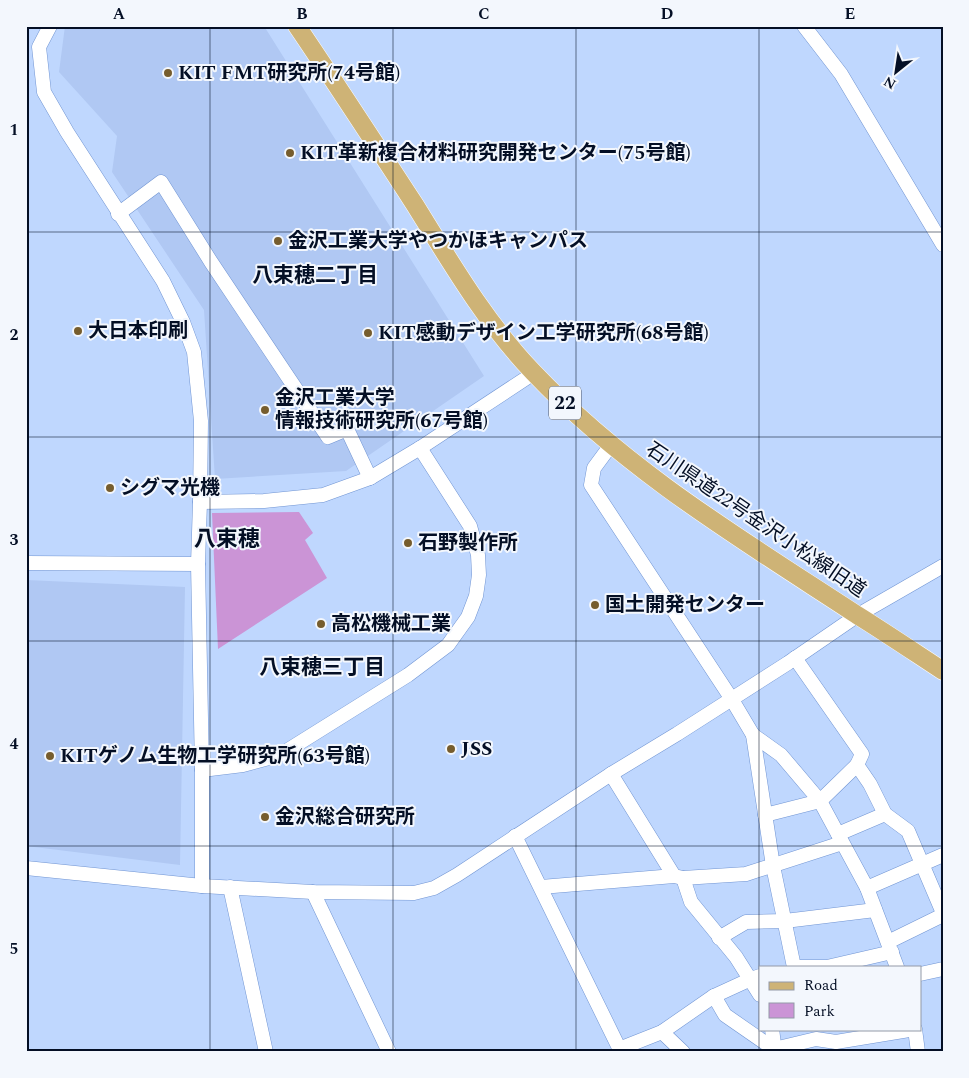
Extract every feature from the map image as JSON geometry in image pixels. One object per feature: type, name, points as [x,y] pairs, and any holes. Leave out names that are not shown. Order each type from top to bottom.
[{"type":"main road","name":"石川県道22号金沢小松線旧道","points":[[297,26],[380,151],[475,301],[511,348],[534,373],[636,466],[739,540],[943,671]]},
{"type":"street","points":[[50,26],[39,47],[44,92],[118,214],[163,281],[184,322],[194,352],[201,421],[198,564],[202,886]]},
{"type":"street","points":[[804,26],[841,74],[943,245]]},
{"type":"street","points":[[118,214],[162,182],[211,262],[328,438],[347,429],[370,478]]},
{"type":"street","points":[[200,502],[264,501],[323,495],[370,478],[420,448],[534,373]]},
{"type":"street","points":[[611,445],[594,468],[591,485],[753,736],[773,866],[794,966]]},
{"type":"street","points":[[202,770],[243,765],[280,755],[408,675],[448,645],[468,617],[476,596],[479,574],[478,555],[470,526],[420,448]]},
{"type":"street","points":[[26,562],[198,564]]},
{"type":"street","points":[[26,868],[202,886],[313,892],[414,893],[434,888],[457,875],[611,774],[677,734],[858,615],[943,566]]},
{"type":"street","points":[[765,815],[820,801],[857,764],[862,754],[795,658]]},
{"type":"street","points":[[753,736],[781,755],[820,801],[867,888],[897,966]]},
{"type":"street","points":[[827,966],[890,947],[943,914],[908,831],[885,814],[870,784],[857,764]]},
{"type":"street","points":[[611,774],[679,877],[692,902],[736,958],[756,977],[759,990]]},
{"type":"street","points":[[541,888],[679,877],[746,874],[773,866],[840,839],[885,814]]},
{"type":"street","points":[[514,836],[620,1050],[662,1032],[714,996],[756,977]]},
{"type":"street","points":[[867,888],[943,855]]},
{"type":"street","points":[[230,887],[266,1052]]},
{"type":"street","points":[[313,892],[389,1052]]},
{"type":"street","points":[[719,938],[746,922],[785,921],[875,910]]},
{"type":"street","points":[[922,974],[942,972]]},
{"type":"street","points":[[714,996],[725,1016],[774,1050]]},
{"type":"street","points":[[772,1030],[774,1050]]},
{"type":"street","points":[[774,1050],[815,1034],[836,1042],[909,1030]]},
{"type":"street","points":[[915,1030],[918,1052]]},
{"type":"street","points":[[662,1032],[683,1052]]},
{"type":"shaded area","name":"金沢工業大学やつかほキャンパス","points":[[65,26],[264,26],[484,376],[346,471],[215,479],[204,310],[112,172],[117,136],[59,72]]},
{"type":"shaded area","points":[[26,580],[185,587],[180,865],[26,846]]},
{"type":"green space","points":[[299,512],[313,533],[305,540],[327,578],[218,649],[212,513]]},
{"type":"place","name":"KIT FMT研究所(74号館)","points":[[168,73]]},
{"type":"place","name":"KIT革新複合材料研究開発センター(75号館)","points":[[290,153]]},
{"type":"place","name":"金沢工業大学やつかほキャンパス","points":[[278,241]]},
{"type":"place","name":"大日本印刷","points":[[78,331]]},
{"type":"place","name":"KIT感動デザイン工学研究所(68号館)","points":[[368,333]]},
{"type":"place","name":"金沢工業大学 情報技術研究所(67号館)","points":[[265,410]]},
{"type":"place","name":"シグマ光機","points":[[110,488]]},
{"type":"place","name":"石野製作所","points":[[408,543]]},
{"type":"place","name":"国土開発センター","points":[[595,605]]},
{"type":"place","name":"高松機械工業","points":[[321,624]]},
{"type":"place","name":"JSS","points":[[451,749]]},
{"type":"place","name":"KITゲノム生物工学研究所(63号館)","points":[[50,756]]},
{"type":"place","name":"金沢総合研究所","points":[[265,817]]},
{"type":"district","name":"八束穂二丁目","points":[[315,276]]},
{"type":"district","name":"八束穂","points":[[227,539]]},
{"type":"district","name":"八束穂三丁目","points":[[322,668]]}]
